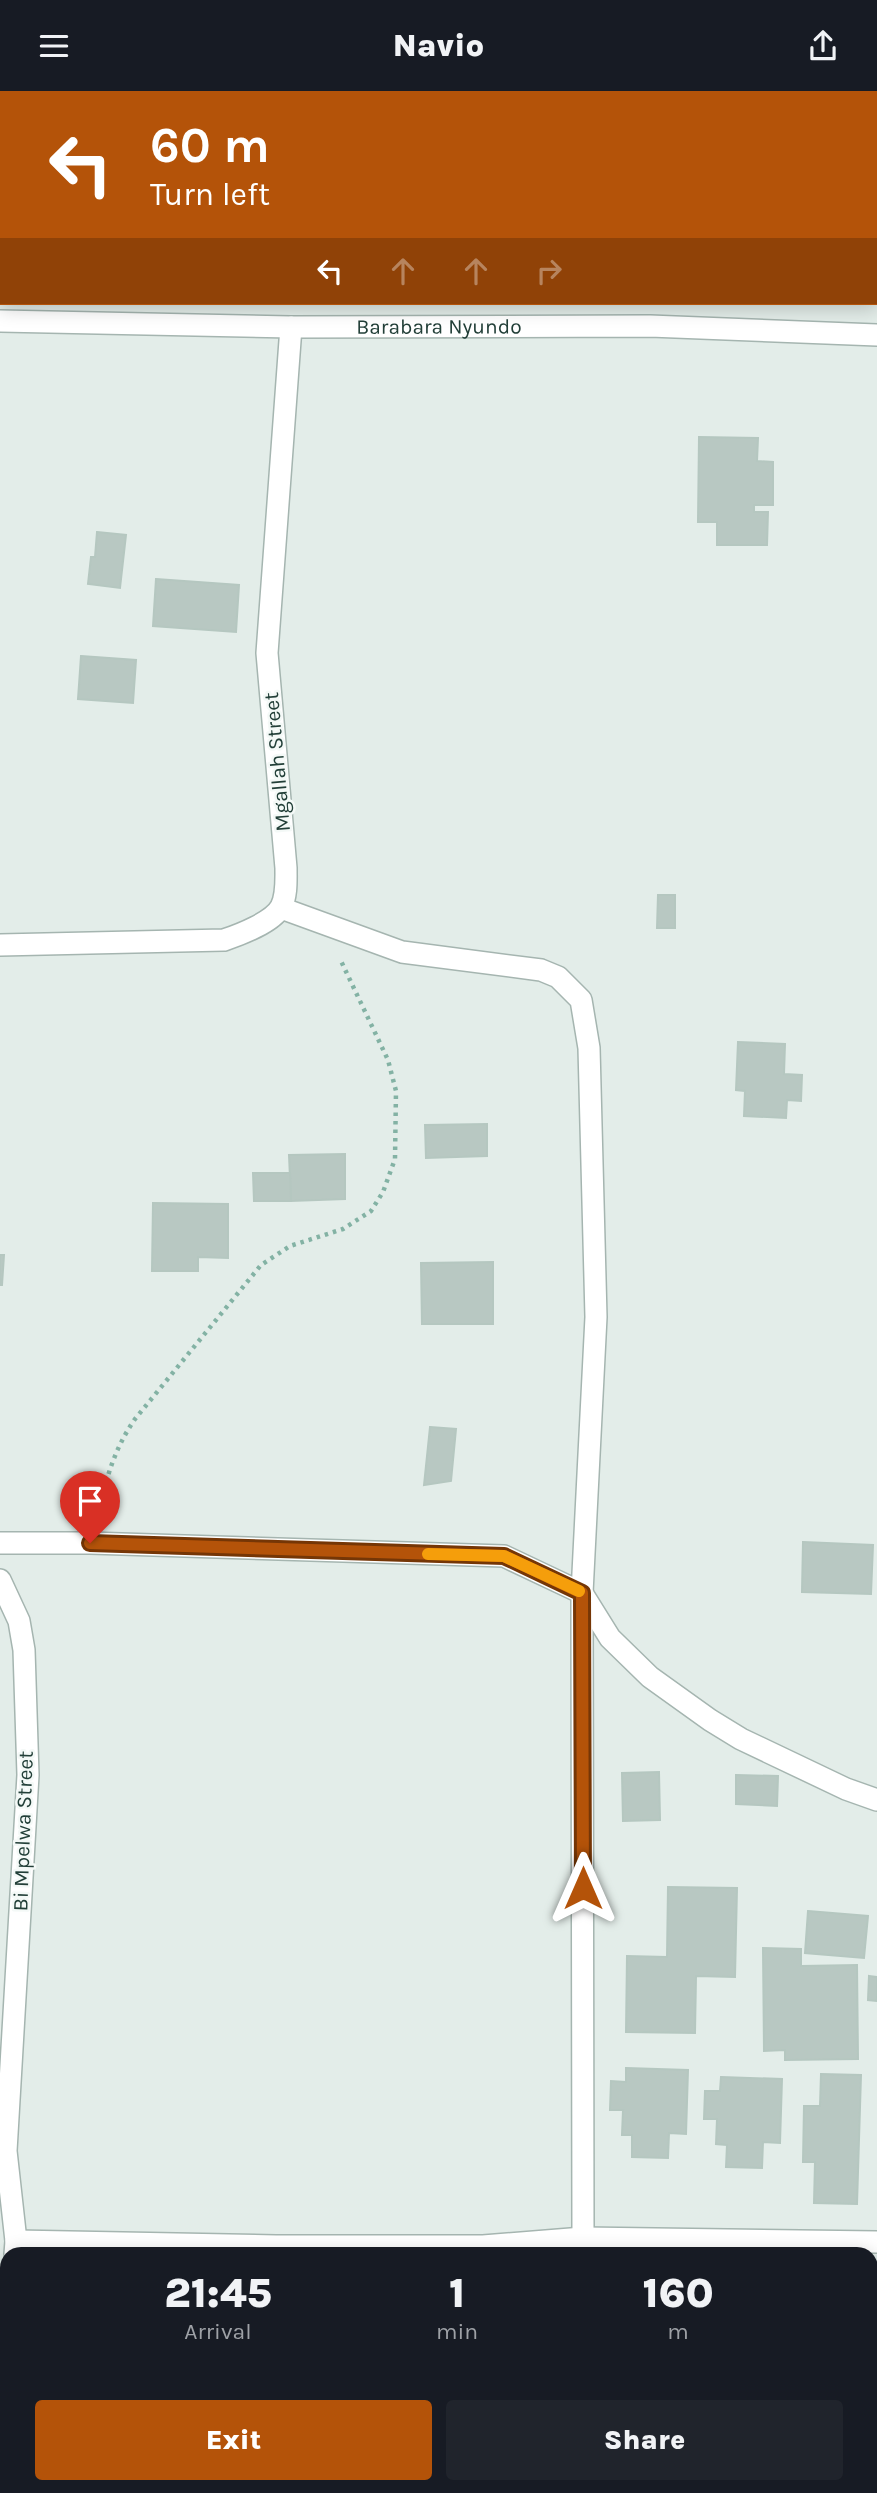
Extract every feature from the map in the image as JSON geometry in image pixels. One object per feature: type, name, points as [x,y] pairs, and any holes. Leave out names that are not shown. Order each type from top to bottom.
[{"type":"street","name":"Barabara Nyundo","points":[[0,321],[292,327],[650,326],[877,335]]},
{"type":"street","name":"Mgallah Street","points":[[281,908],[286,888],[286,868],[267,653],[292,327]]},
{"type":"street","points":[[0,945],[224,940],[249,932],[281,908],[402,952],[541,970],[558,977],[581,1000],[589,1048],[596,1317],[582,1593],[583,2238]]},
{"type":"street","points":[[0,1543],[90,1543],[504,1556],[582,1593],[610,1638],[650,1677],[710,1720],[741,1739],[846,1789],[877,1800]]},
{"type":"street","name":"Bi Mpelwa Street","points":[[0,1580],[19,1621],[24,1650],[28,1775],[6,2151],[15,2247]]},
{"type":"street","points":[[146,2247],[482,2246],[583,2238],[877,2242]]},
{"type":"path","points":[[90,1543],[111,1462],[120,1440],[261,1265],[290,1246],[343,1229],[371,1212],[383,1192],[395,1159],[396,1091],[388,1061],[323,923]]},
{"type":"building","points":[[699,437],[758,438],[757,461],[773,462],[773,505],[754,505],[754,512],[768,512],[767,545],[717,545],[717,522],[698,522]]},
{"type":"building","points":[[97,532],[126,535],[120,588],[88,584],[91,557],[95,557]]},
{"type":"building","points":[[156,579],[239,585],[236,632],[153,626]]},
{"type":"building","points":[[81,656],[136,660],[133,703],[78,699]]},
{"type":"building","points":[[658,895],[675,895],[675,928],[657,928]]},
{"type":"building","points":[[738,1042],[785,1044],[784,1074],[802,1075],[801,1101],[787,1100],[786,1118],[744,1116],[745,1091],[736,1090]]},
{"type":"building","points":[[487,1124],[487,1156],[426,1158],[425,1125]]},
{"type":"building","points":[[345,1154],[345,1199],[291,1201],[289,1155]]},
{"type":"building","points":[[253,1173],[290,1173],[291,1201],[254,1201]]},
{"type":"building","points":[[153,1203],[228,1204],[228,1258],[198,1257],[198,1271],[152,1271]]},
{"type":"building","points":[[0,1255],[4,1255],[2,1285],[0,1285]]},
{"type":"building","points":[[493,1262],[493,1324],[422,1324],[421,1263]]},
{"type":"building","points":[[430,1427],[456,1429],[451,1481],[424,1485]]},
{"type":"building","points":[[803,1542],[873,1545],[871,1594],[802,1592]]},
{"type":"building","points":[[659,1772],[660,1820],[623,1821],[622,1773]]},
{"type":"building","points":[[736,1775],[778,1776],[777,1806],[736,1804]]},
{"type":"building","points":[[668,1887],[737,1888],[735,1977],[696,1976],[695,2033],[626,2032],[627,1956],[667,1957]]},
{"type":"building","points":[[808,1911],[868,1916],[864,1958],[805,1953]]},
{"type":"building","points":[[763,1948],[801,1949],[801,1966],[857,1965],[858,2059],[785,2060],[785,2050],[764,2051]]},
{"type":"building","points":[[869,1976],[877,1977],[877,2001],[868,2000]]},
{"type":"building","points":[[626,2068],[688,2070],[686,2134],[669,2133],[668,2158],[632,2157],[632,2135],[622,2135],[623,2110],[610,2110],[611,2081],[626,2082]]},
{"type":"building","points":[[821,2074],[861,2075],[857,2204],[814,2203],[815,2162],[803,2162],[804,2106],[820,2106]]},
{"type":"building","points":[[721,2077],[782,2079],[780,2143],[763,2142],[762,2168],[726,2167],[727,2145],[716,2144],[717,2119],[704,2119],[705,2091],[720,2091]]},
{"type":"slow traffic","points":[[428,1554],[504,1556],[533,1567],[579,1591]]},
{"type":"route","points":[[90,1543],[504,1556],[533,1567],[582,1593],[583,1888]]}]
